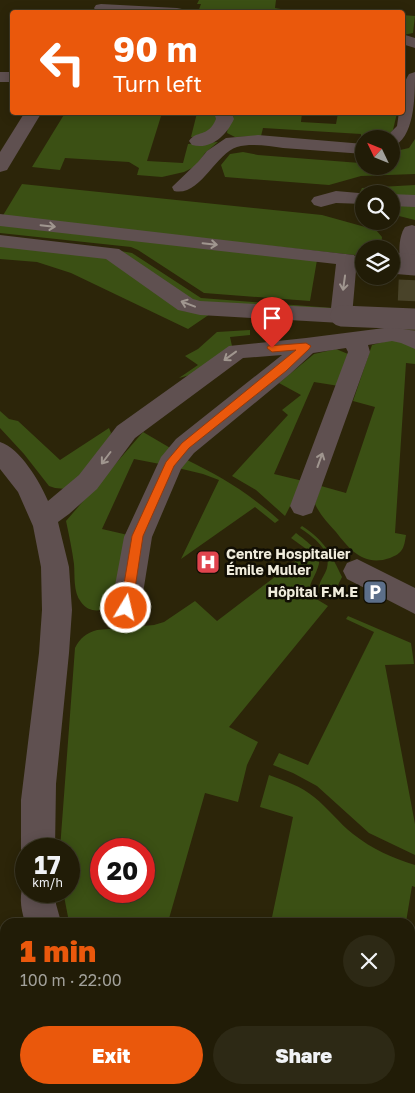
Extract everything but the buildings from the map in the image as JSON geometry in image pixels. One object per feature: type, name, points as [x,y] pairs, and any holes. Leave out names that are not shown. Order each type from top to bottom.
[{"type":"street","points":[[101,7],[134,10],[153,0]]},
{"type":"street","points":[[400,132],[405,127],[410,83]]},
{"type":"street","points":[[0,166],[32,115]]},
{"type":"street","points":[[181,187],[205,166],[224,139],[225,119],[223,115]]},
{"type":"street","points":[[198,141],[224,139],[258,140],[355,148]]},
{"type":"street","points":[[321,201],[336,198],[355,198]]},
{"type":"street","points":[[400,201],[415,202]]},
{"type":"street","points":[[0,220],[355,260],[341,316]]},
{"type":"street","points":[[406,262],[412,231]]},
{"type":"street","points":[[0,241],[112,253],[186,305],[200,308],[341,316],[411,332]]},
{"type":"street","points":[[43,518],[60,508],[88,482],[126,432],[238,350],[306,346],[411,332]]},
{"type":"street","points":[[304,506],[359,352],[355,339]]},
{"type":"street","points":[[124,618],[138,536],[170,464],[185,446],[282,368],[306,346]]},
{"type":"street","points":[[0,451],[24,477],[43,518],[51,543],[57,574],[57,621],[38,785],[38,838]]},
{"type":"street","points":[[357,571],[415,602]]},
{"type":"street","points":[[38,903],[42,918]]},
{"type":"green space","points":[[199,0],[276,0],[275,8],[287,10],[199,10],[201,4],[197,4]]},
{"type":"green space","points":[[405,15],[415,16],[413,33],[405,35]]},
{"type":"green space","points":[[64,115],[161,115],[147,161],[183,163],[188,144],[218,142],[205,153],[196,166],[184,172],[162,177],[137,175],[139,168],[129,162],[65,158],[60,170],[32,167]]},
{"type":"green space","points":[[196,115],[217,115],[213,130],[199,137],[191,137]]},
{"type":"green space","points":[[230,115],[302,115],[301,122],[336,124],[338,115],[397,115],[393,130],[355,130],[355,134],[263,128],[261,136],[235,137],[227,133]]},
{"type":"green space","points":[[415,139],[415,174],[400,175],[400,150],[409,148]]},
{"type":"green space","points":[[243,152],[258,155],[355,163],[355,175],[388,175],[361,176],[329,185],[225,177],[221,165],[230,154]]},
{"type":"green space","points":[[22,184],[322,215],[355,224],[355,230],[376,230],[382,237],[382,240],[355,240],[355,255],[2,217]]},
{"type":"green space","points":[[415,185],[415,197],[400,196],[400,186]]},
{"type":"green space","points":[[400,205],[415,206],[415,220],[400,216]]},
{"type":"green space","points":[[0,225],[317,260],[310,301],[204,293],[131,247],[0,233]]},
{"type":"green space","points":[[0,245],[108,257],[183,311],[210,314],[188,329],[71,273],[37,262],[0,259]]},
{"type":"green space","points":[[115,250],[132,253],[201,298],[333,308],[333,310],[193,302]]},
{"type":"green space","points":[[250,330],[250,335],[230,337],[232,346],[190,375],[179,378],[198,365],[185,356],[198,349],[217,332]]},
{"type":"green space","points":[[394,339],[415,347],[415,364],[406,363],[395,533],[406,535],[403,547],[398,554],[390,558],[373,560],[352,551],[324,519],[315,504],[321,486],[346,493],[375,407],[353,401],[372,345]]},
{"type":"green space","points":[[336,349],[348,354],[339,386],[314,382],[274,474],[303,481],[285,516],[256,490],[232,476],[288,415],[282,410],[301,395],[279,383],[314,354]]},
{"type":"green space","points":[[0,411],[9,419],[18,421],[60,460],[109,428],[111,433],[104,451],[66,489],[55,488],[49,486],[24,454],[0,428]]},
{"type":"green space","points":[[143,432],[172,449],[160,464],[134,459],[102,529],[128,535],[115,603],[102,610],[93,610],[84,606],[78,598],[66,521]]},
{"type":"green space","points":[[185,459],[234,486],[279,520],[275,523],[255,507],[181,559],[219,480],[178,468]]},
{"type":"green space","points":[[302,526],[326,548],[342,577],[331,599],[319,587],[327,568],[327,555],[320,545],[300,528]]},
{"type":"green space","points":[[296,533],[313,547],[319,562],[310,586],[318,600],[328,606],[229,727],[258,742],[247,765],[238,802],[205,793],[169,918],[68,918],[65,903],[80,903],[80,838],[61,838],[75,648],[77,644],[84,636],[97,630],[154,625],[164,622],[195,601],[217,621],[309,551],[291,538]]},
{"type":"green space","points":[[348,616],[411,643],[414,664],[385,665],[415,824],[415,855],[369,833],[317,786],[273,765],[279,753],[308,765],[374,632],[346,619]]},
{"type":"green space","points":[[269,775],[293,784],[309,793],[348,830],[375,849],[415,865],[415,887],[412,886],[407,918],[272,918],[293,817],[260,807]]},
{"type":"tunnel","points":[[407,333],[410,260]]},
{"type":"place","name":"Centre Hospitalier Émile Muller","points":[[208,562]]},
{"type":"place","name":"Hôpital F.M.E","points":[[375,592]]},
{"type":"route","points":[[126,608],[138,536],[170,464],[185,446],[282,368],[306,346],[272,348]]}]
